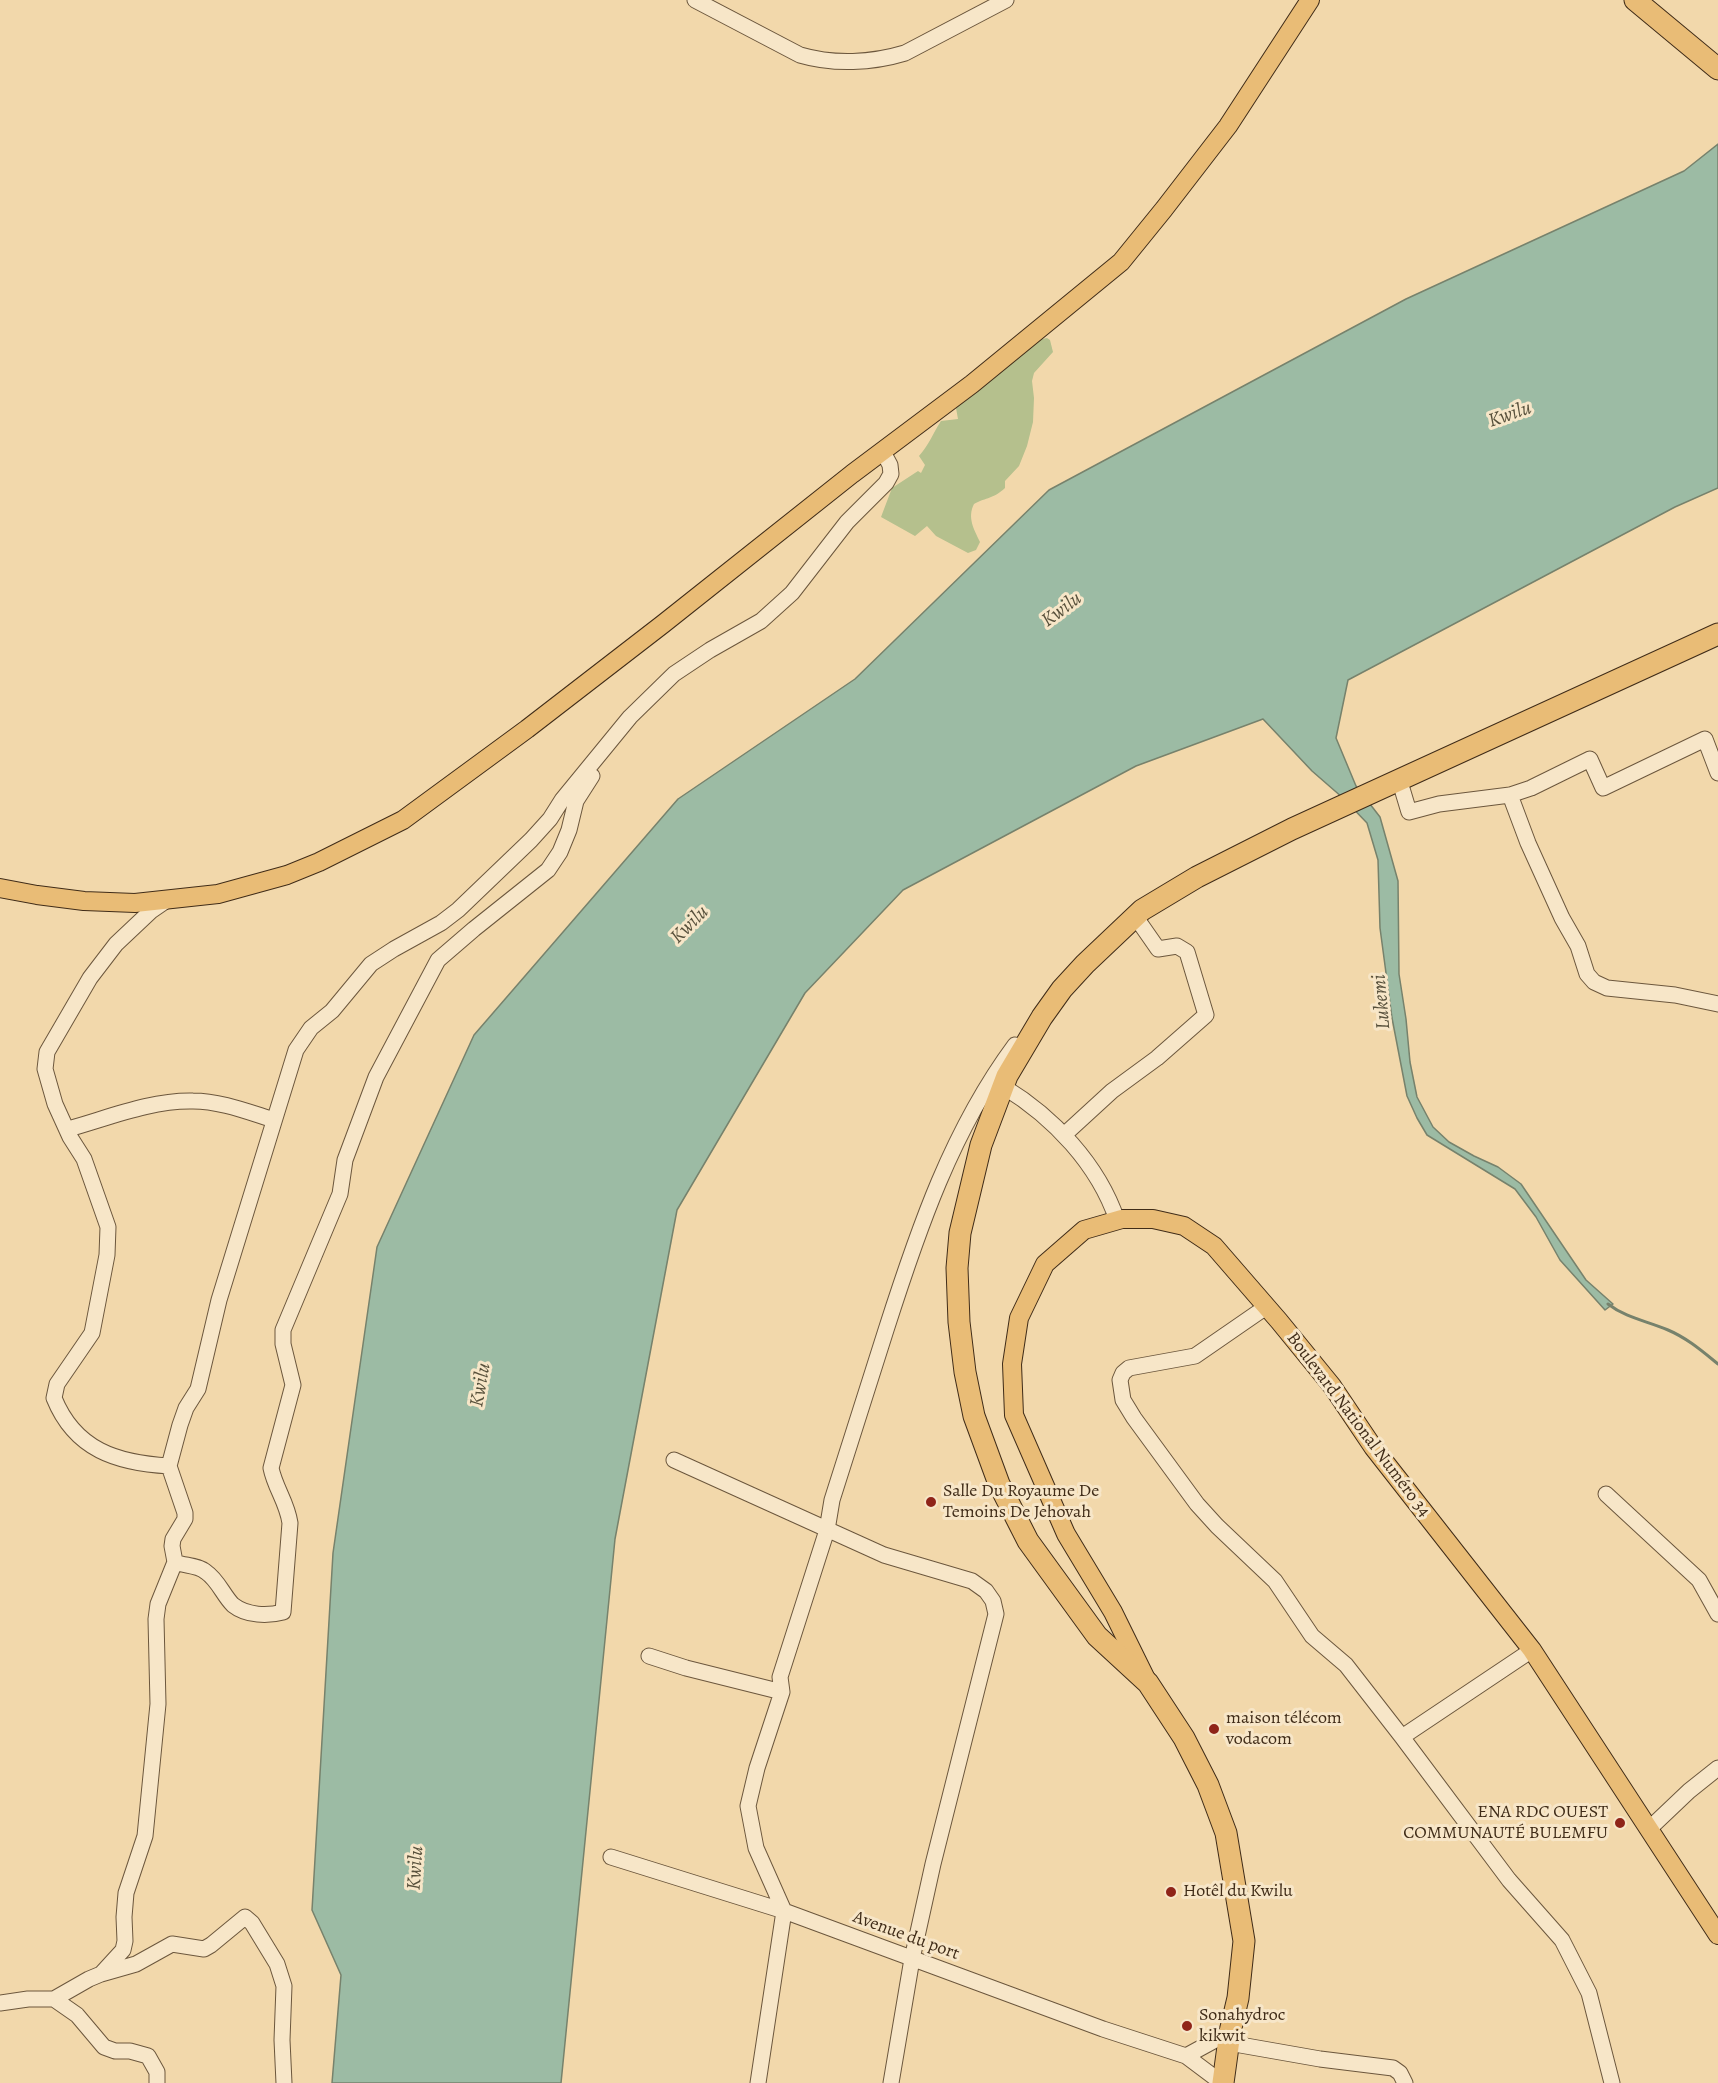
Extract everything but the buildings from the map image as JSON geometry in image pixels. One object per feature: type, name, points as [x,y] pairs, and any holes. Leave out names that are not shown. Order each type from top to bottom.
[{"type":"highway","points":[[1635,0],[1716,67]]},
{"type":"highway","points":[[1222,2083],[1238,1998],[1244,1941],[1226,1833],[1208,1785],[1184,1738],[1148,1683],[1097,1636],[1028,1541],[999,1484],[974,1416],[965,1372],[959,1322],[957,1268],[968,1194],[981,1145],[1007,1076],[1062,989],[1135,916],[1197,877],[1292,829],[1398,783],[1718,634]]},
{"type":"main road","points":[[0,888],[84,901],[135,903],[218,894],[287,875],[319,862],[403,820],[527,729],[852,474],[972,384],[1121,262],[1228,126],[1310,0]]},
{"type":"main road","name":"Boulevard National Numéro 34","points":[[1148,1683],[1113,1612],[1066,1534],[1014,1415],[1012,1364],[1018,1318],[1045,1264],[1084,1230],[1117,1221],[1153,1219],[1184,1226],[1214,1246],[1332,1386],[1379,1456],[1532,1650],[1718,1935]]},
{"type":"street","points":[[695,0],[800,55],[818,61],[839,62],[887,58],[905,53],[1006,0]]},
{"type":"street","points":[[101,1974],[123,1950],[126,1893],[145,1836],[158,1704],[156,1619],[158,1604],[175,1562],[173,1539],[183,1524],[185,1513],[169,1466],[186,1408],[198,1389],[219,1300],[296,1050],[311,1028],[332,1011],[371,964],[441,923],[479,892],[550,819],[562,800],[630,717],[674,674],[760,621],[792,592],[847,522],[886,483],[891,474],[890,465],[883,452]]},
{"type":"street","points":[[1398,783],[1408,812],[1439,804],[1510,795],[1531,788],[1590,759],[1603,788],[1705,739],[1718,773]]},
{"type":"street","points":[[175,1562],[202,1569],[208,1573],[234,1605],[244,1611],[264,1614],[284,1612],[290,1522],[288,1508],[274,1482],[271,1468],[293,1385],[283,1344],[283,1329],[340,1194],[345,1160],[376,1077],[438,960],[548,870],[560,852],[569,830],[576,801],[595,769],[596,759]]},
{"type":"street","points":[[1510,795],[1528,843],[1562,918],[1578,946],[1587,974],[1594,982],[1607,988],[1674,995],[1718,1004]]},
{"type":"street","points":[[168,899],[151,911],[116,944],[90,978],[47,1052],[45,1069],[55,1104],[70,1137],[84,1159],[108,1227],[107,1255],[92,1333],[57,1384],[54,1398],[70,1426],[97,1449],[138,1464],[169,1466]]},
{"type":"street","points":[[1064,1135],[1112,1091],[1157,1058],[1206,1015],[1187,952],[1177,946],[1158,949],[1135,916]]},
{"type":"street","points":[[758,2083],[784,1911],[756,1848],[748,1806],[757,1768],[782,1692],[780,1677],[827,1530],[832,1500],[891,1315],[926,1212],[946,1162],[1002,1063],[1032,1022],[1062,989]]},
{"type":"street","points":[[1004,1087],[1029,1102],[1064,1135],[1104,1188],[1117,1221]]},
{"type":"street","points":[[68,1129],[165,1102],[195,1101],[233,1108],[274,1120]]},
{"type":"street","points":[[1266,1307],[1195,1356],[1129,1368],[1120,1380],[1124,1400],[1134,1418],[1197,1504],[1275,1581],[1312,1636],[1346,1665],[1509,1880],[1562,1940],[1589,1993],[1612,2083]]},
{"type":"street","points":[[674,1460],[885,1555],[972,1581],[993,1601],[996,1614],[933,1864],[912,1959],[891,2083]]},
{"type":"street","points":[[1606,1494],[1699,1580],[1718,1614]]},
{"type":"street","points":[[1402,1737],[1532,1650]]},
{"type":"street","points":[[649,1656],[686,1668],[782,1692]]},
{"type":"street","points":[[1649,1828],[1718,1768]]},
{"type":"street","name":"Avenue du port","points":[[611,1857],[784,1911],[1102,2029],[1185,2056],[1222,2083]]},
{"type":"street","points":[[0,2003],[28,1999],[54,1999],[101,1974],[136,1964],[172,1944],[204,1949],[245,1917],[252,1923],[277,1964],[284,1986],[282,2040],[284,2083]]},
{"type":"street","points":[[54,1999],[77,2015],[104,2047],[148,2056],[157,2072],[157,2083]]},
{"type":"street","points":[[1185,2056],[1229,2037],[1320,2059],[1393,2068],[1400,2073],[1405,2083]]},
{"type":"shaded area","points":[[1042,339],[1050,340],[1053,352],[1034,373],[1032,381],[1033,422],[1019,466],[1005,481],[1005,488],[1001,492],[974,504],[972,509],[972,523],[980,542],[976,550],[968,553],[936,536],[927,526],[915,536],[881,517],[892,488],[918,471],[921,473],[925,465],[919,456],[941,421],[958,419],[956,408],[960,402]]},
{"type":"water","name":"Kwilu","points":[[1718,144],[1718,488],[1675,507],[1348,680],[1336,738],[1356,786],[1380,817],[1398,881],[1399,974],[1410,1062],[1417,1097],[1433,1127],[1449,1142],[1498,1167],[1521,1184],[1586,1280],[1613,1304],[1605,1310],[1560,1260],[1536,1217],[1515,1189],[1427,1135],[1407,1096],[1392,1018],[1380,928],[1378,860],[1367,823],[1312,771],[1263,719],[1136,766],[903,890],[805,993],[677,1210],[615,1539],[561,2083],[332,2083],[341,1975],[312,1910],[333,1553],[377,1247],[474,1035],[678,799],[855,679],[1049,490],[1406,299],[1684,171]]},
{"type":"waterway","name":"Lukemi","points":[[1608,1304],[1629,1316],[1675,1333],[1718,1364]]},
{"type":"place","name":"Salle Du Royaume De Temoins De Jehovah","points":[[931,1502]]},
{"type":"place","name":"maison télécom vodacom","points":[[1214,1729]]},
{"type":"place","name":"ENA RDC OUEST COMMUNAUTÉ BULEMFU","points":[[1620,1823]]},
{"type":"place","name":"Hotêl du Kwilu","points":[[1171,1892]]},
{"type":"place","name":"Sonahydroc kikwit","points":[[1187,2026]]}]
